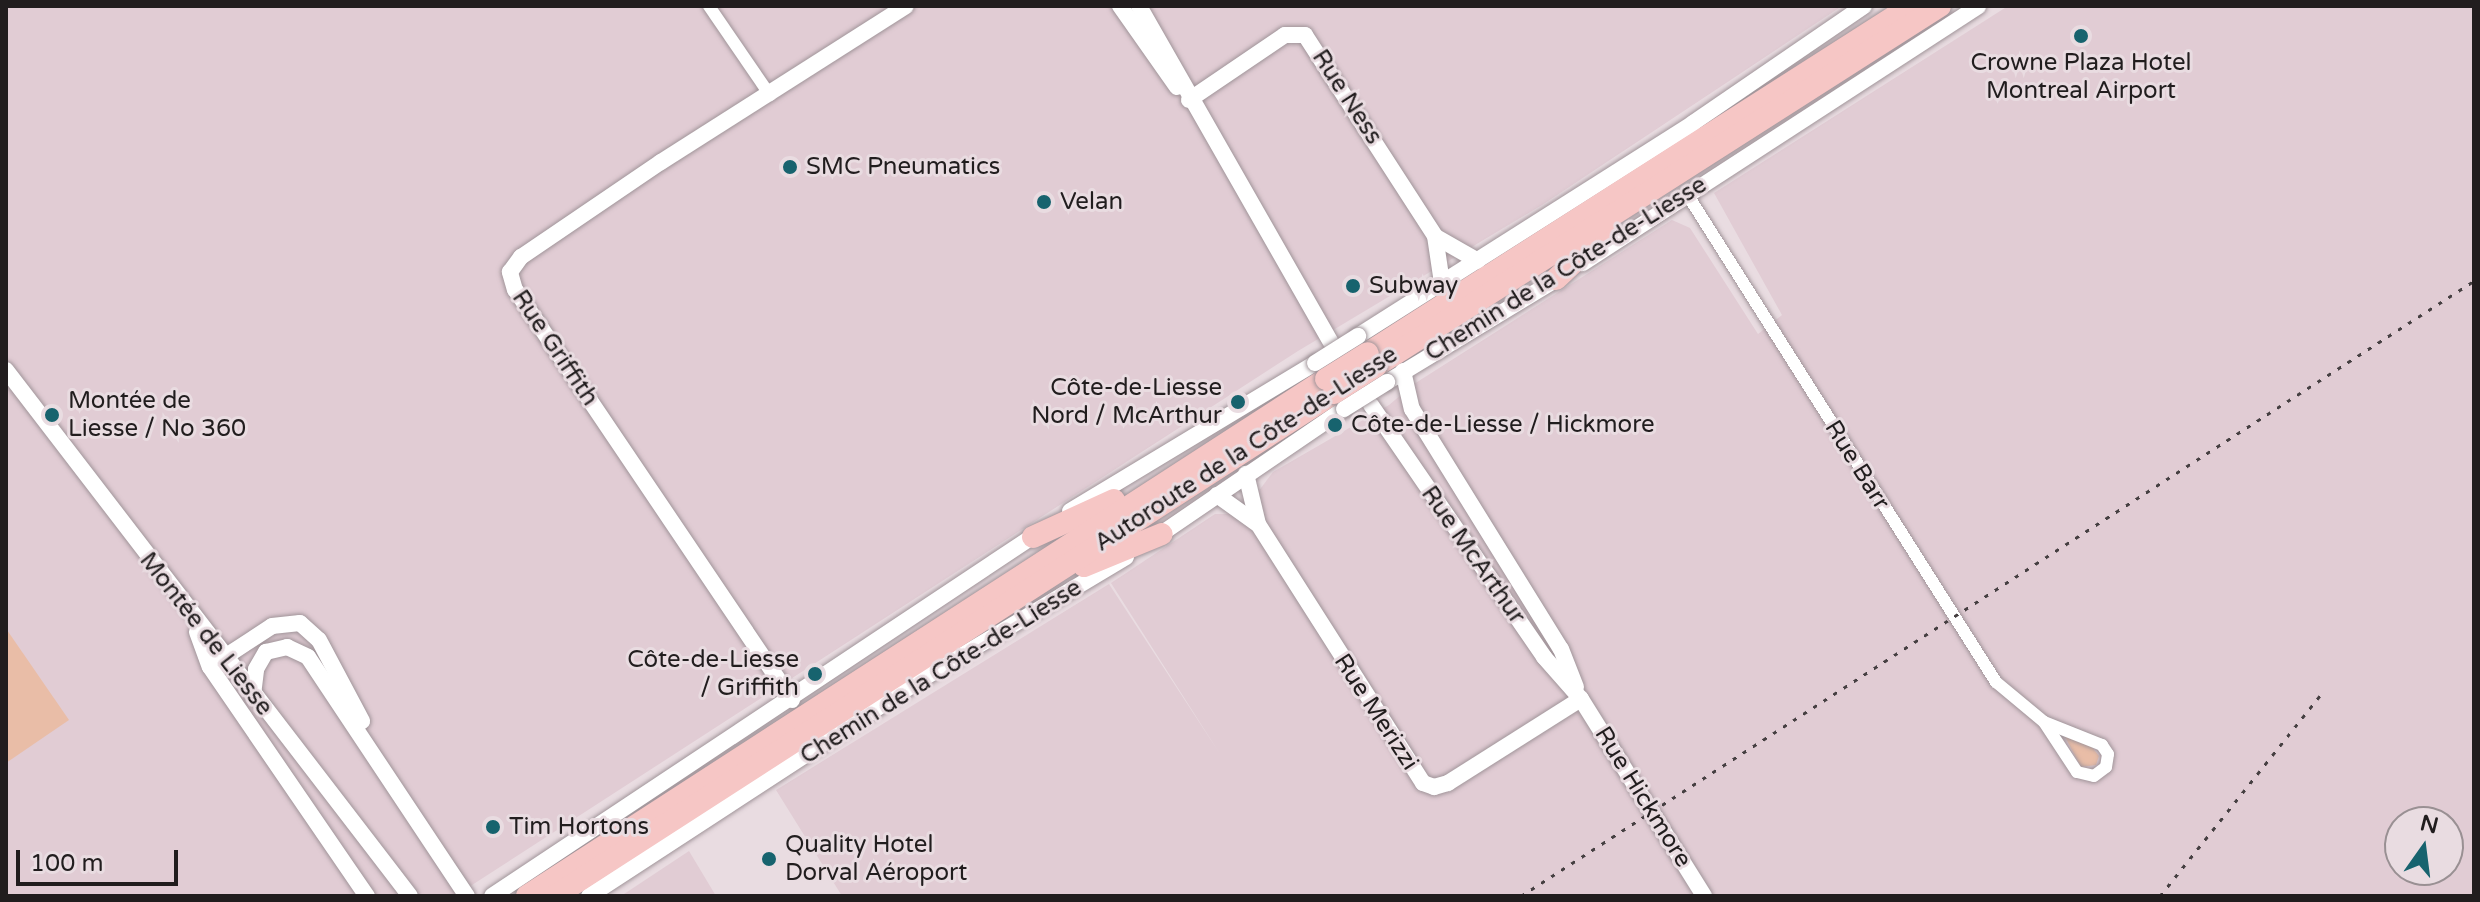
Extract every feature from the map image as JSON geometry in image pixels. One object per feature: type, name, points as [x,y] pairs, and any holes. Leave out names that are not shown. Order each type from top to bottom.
[{"type":"highway","name":"Autoroute de la Côte-de-Liesse","points":[[555,896],[1911,6]]},
{"type":"highway","name":"Autoroute de la Côte-de-Liesse","points":[[1372,359],[1642,196],[1940,6]]},
{"type":"highway","points":[[1556,279],[1642,196]]},
{"type":"highway","name":"Autoroute de la Côte-de-Liesse","points":[[527,896],[1202,458],[1330,386]]},
{"type":"highway","points":[[1033,537],[1202,458]]},
{"type":"highway","points":[[990,613],[1162,534]]},
{"type":"street","points":[[709,6],[770,95]]},
{"type":"street","name":"Rue Griffith","points":[[792,700],[510,276],[521,257],[906,6]]},
{"type":"street","points":[[1120,6],[1158,65],[1189,100]]},
{"type":"street","points":[[1139,6],[1189,100],[1330,341]]},
{"type":"street","name":"Chemin de la Côte-de-Liesse","points":[[492,896],[792,700],[1033,537],[1330,386],[1372,359],[1442,283],[1864,6]]},
{"type":"street","name":"Chemin de la Côte-de-Liesse","points":[[1372,359],[1403,371],[1556,279],[1978,6]]},
{"type":"street","name":"Rue Ness","points":[[1189,100],[1285,35],[1305,35],[1435,236],[1442,283]]},
{"type":"street","name":"Rue Barr","points":[[1687,194],[1990,674],[2044,722],[2077,772],[2094,776],[2106,767],[2108,754],[2102,745],[2044,722]]},
{"type":"street","name":"Rue Ness","points":[[1435,236],[1478,261]]},
{"type":"street","name":"Montée de Liesse","points":[[6,370],[191,616],[216,663],[253,695],[410,896]]},
{"type":"street","points":[[1403,371],[1412,409],[1561,649],[1581,699]]},
{"type":"street","name":"Chemin de la Côte-de-Liesse","points":[[589,896],[914,684],[1162,534],[1246,474],[1330,386]]},
{"type":"street","name":"Rue McArthur","points":[[1371,405],[1544,657],[1581,699]]},
{"type":"street","name":"Rue Merizzi","points":[[1246,474],[1258,524],[1408,764],[1427,786],[1448,783],[1581,699]]},
{"type":"street","name":"Rue Merizzi","points":[[1217,495],[1258,524]]},
{"type":"street","points":[[367,896],[216,663],[278,624],[292,621],[308,627],[343,680],[382,765]]},
{"type":"street","points":[[253,695],[262,656],[278,647],[297,650],[318,669],[467,896]]},
{"type":"street","name":"Rue Hickmore","points":[[1581,699],[1704,896]]},
{"type":"shaded area","points":[[6,6],[1842,6],[1542,205],[1298,351],[455,896],[6,896]]},
{"type":"shaded area","points":[[2008,6],[2474,6],[2474,896],[842,896],[776,790],[1109,584],[1220,754],[1111,583],[1215,514],[1227,514],[1258,492],[1273,472],[1389,405],[1414,384],[1672,220],[1690,228],[1758,334],[1782,315],[1714,193]]},
{"type":"shaded area","points":[[6,631],[69,720],[6,763]]},
{"type":"shaded area","points":[[2063,733],[2091,746],[2099,756],[2096,765],[2081,767]]},
{"type":"shaded area","points":[[689,851],[716,896],[621,896]]},
{"type":"railway","points":[[1521,896],[2474,281]]},
{"type":"railway","points":[[2160,896],[2321,694]]},
{"type":"place","name":"Crowne Plaza Hotel Montreal Airport","points":[[2081,36]]},
{"type":"place","name":"SMC Pneumatics","points":[[790,167]]},
{"type":"place","name":"Velan","points":[[1044,202]]},
{"type":"place","name":"Subway","points":[[1353,286]]},
{"type":"place","name":"Côte-de-Liesse Nord / McArthur","points":[[1238,402]]},
{"type":"place","name":"Montée de Liesse / No 360","points":[[52,415]]},
{"type":"place","name":"Côte-de-Liesse / Hickmore","points":[[1335,425]]},
{"type":"place","name":"Côte-de-Liesse / Griffith","points":[[815,674]]},
{"type":"place","name":"Tim Hortons","points":[[493,827]]},
{"type":"place","name":"Quality Hotel Dorval Aéroport","points":[[769,859]]}]
